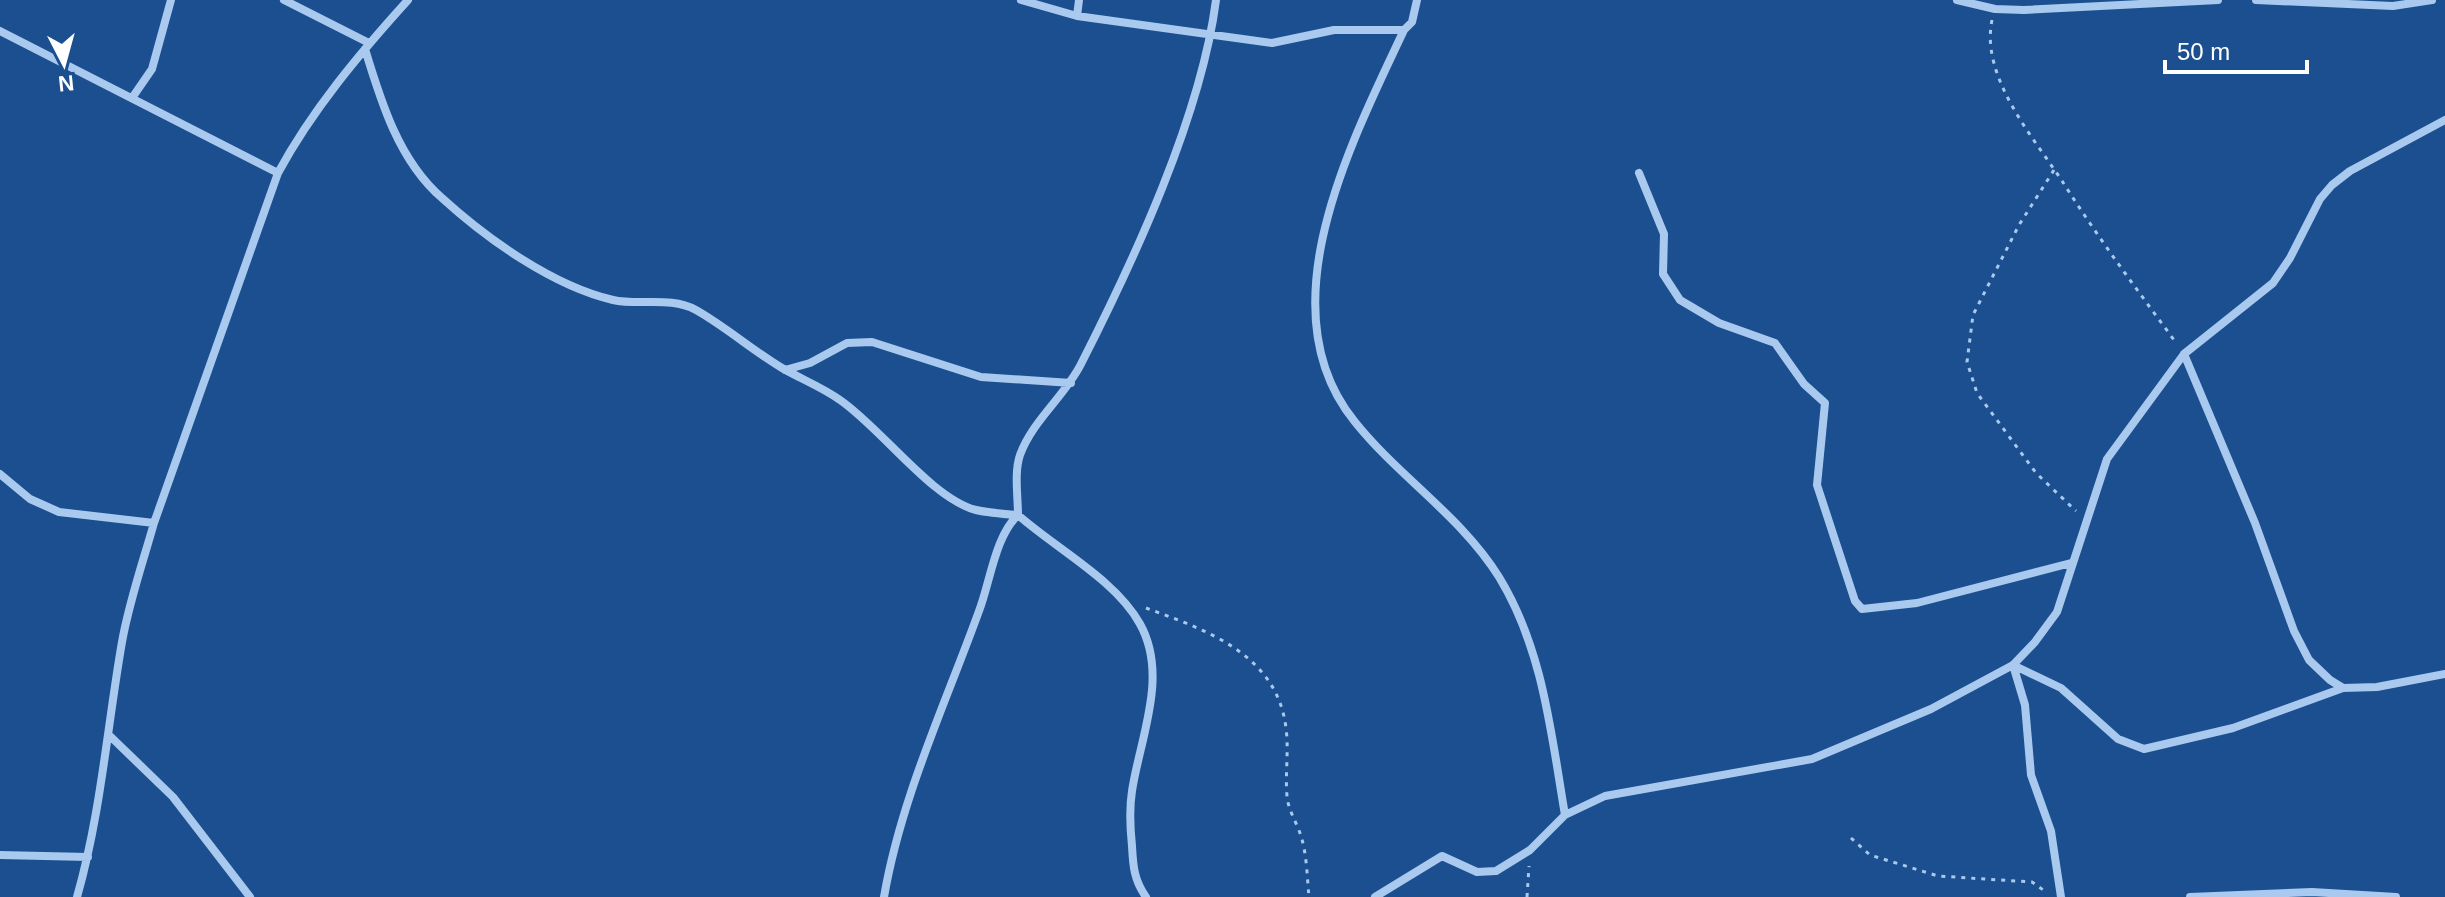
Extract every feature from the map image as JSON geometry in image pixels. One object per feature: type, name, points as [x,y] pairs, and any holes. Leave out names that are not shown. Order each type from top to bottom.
[{"type":"street","points":[[132,98],[152,69],[171,0]]},
{"type":"street","points":[[284,0],[367,46],[392,127],[421,177],[442,199],[563,283],[622,302],[684,304],[785,370],[839,399],[910,461],[934,487],[977,511],[1018,515],[1094,572],[1139,621],[1144,632],[1153,690],[1129,812],[1135,881],[1146,897]]},
{"type":"street","points":[[77,897],[88,857],[110,736],[122,641],[154,523],[278,173],[299,136],[367,46],[408,0]]},
{"type":"street","points":[[1021,0],[1077,16],[1272,43],[1334,30],[1404,30]]},
{"type":"street","points":[[1077,16],[1079,0]]},
{"type":"street","points":[[884,897],[933,726],[998,553],[1011,521],[1018,515],[1019,456],[1071,383],[1147,221],[1178,143],[1212,34],[1216,0]]},
{"type":"street","points":[[1417,0],[1412,22],[1404,30],[1345,161],[1326,227],[1314,279],[1322,362],[1334,395],[1354,422],[1467,534],[1498,576],[1524,623],[1538,668],[1565,815]]},
{"type":"street","points":[[1957,0],[1995,9],[2218,0]]},
{"type":"street","points":[[2256,0],[2393,6],[2432,0]]},
{"type":"street","points":[[0,31],[278,173]]},
{"type":"street","points":[[1375,897],[1442,856],[1477,872],[1488,872],[1508,865],[1530,850],[1565,815],[1605,796],[1812,759],[1931,709],[2013,665],[2057,612],[2084,519],[2107,459],[2184,354],[2273,283],[2290,258],[2320,199],[2332,185],[2350,171],[2445,120]]},
{"type":"street","points":[[1639,173],[1661,225],[1663,274],[1680,300],[1719,323],[1775,343],[1804,384],[1825,403],[1817,485],[1855,601],[1862,609],[1917,603],[2071,563]]},
{"type":"street","points":[[785,370],[810,363],[847,343],[872,342],[981,377],[1071,383]]},
{"type":"street","points":[[2184,354],[2255,523],[2294,631],[2309,660],[2343,688]]},
{"type":"street","points":[[0,474],[30,499],[59,512],[154,523]]},
{"type":"street","points":[[2013,665],[2061,688],[2118,739],[2144,749],[2233,728],[2343,688],[2362,689],[2445,674]]},
{"type":"street","points":[[2013,665],[2025,705],[2031,775],[2051,831],[2061,897]]},
{"type":"street","points":[[110,736],[173,797],[250,897]]},
{"type":"street","points":[[0,855],[88,857]]},
{"type":"street","points":[[2190,897],[2312,892],[2396,897]]},
{"type":"path","points":[[1995,9],[1990,48],[1994,64],[2027,131],[2078,210],[2184,354]]},
{"type":"path","points":[[2054,170],[2019,225],[1973,315],[1967,362],[1977,393],[2036,473],[2084,519]]},
{"type":"path","points":[[1144,607],[1216,634],[1245,652],[1265,677],[1282,708],[1286,728],[1287,799],[1302,838],[1309,897]]},
{"type":"path","points":[[1851,838],[1870,855],[1938,876],[2032,882],[2052,897]]},
{"type":"path","points":[[1527,897],[1530,850]]}]
